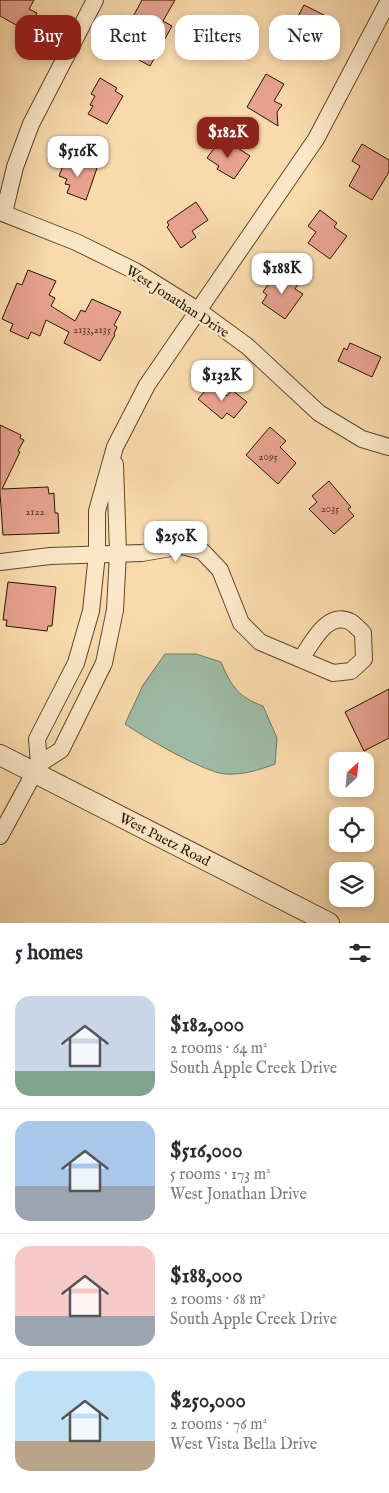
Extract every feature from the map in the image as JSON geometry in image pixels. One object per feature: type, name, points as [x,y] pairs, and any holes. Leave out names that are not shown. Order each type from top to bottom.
[{"type":"street","points":[[2,212],[15,167],[31,124],[94,0]]},
{"type":"street","points":[[37,768],[37,739],[76,663],[91,611],[97,554],[97,511],[115,447],[147,385],[199,312],[316,139],[389,0]]},
{"type":"street","name":"West Jonathan Drive","points":[[2,212],[76,242],[134,271],[248,346],[320,413],[362,439],[389,447]]},
{"type":"street","points":[[0,836],[37,768],[61,750],[104,663],[115,610],[118,553],[115,447]]},
{"type":"street","points":[[0,562],[50,556],[142,553],[182,546],[202,551],[220,570],[241,623],[260,642],[301,659]]},
{"type":"street","points":[[76,663],[98,674]]},
{"type":"street","name":"West Puetz Road","points":[[0,755],[37,768],[329,923]]},
{"type":"shaded area","points":[[165,654],[196,654],[221,662],[236,690],[247,699],[263,706],[277,738],[275,764],[245,773],[226,774],[217,772],[175,754],[125,724],[143,685]]},
{"type":"building","points":[[0,0],[34,0],[29,9],[37,13],[36,15],[15,15],[15,24],[0,16]]},
{"type":"building","points":[[142,0],[175,0],[165,18],[165,15],[134,15]]},
{"type":"building","points":[[304,5],[324,15],[299,15]]},
{"type":"building","points":[[165,22],[172,26],[165,39]]},
{"type":"building","points":[[139,60],[153,60],[150,66]]},
{"type":"building","points":[[266,74],[284,84],[274,101],[282,105],[277,112],[278,126],[247,107]]},
{"type":"building","points":[[100,78],[117,88],[115,91],[123,96],[107,124],[88,114],[93,106],[90,105],[95,96],[91,94]]},
{"type":"building","points":[[220,140],[232,149],[235,146],[250,156],[234,179],[217,169],[219,166],[207,158]]},
{"type":"building","points":[[362,144],[389,160],[389,172],[372,200],[349,186],[360,166],[352,161]]},
{"type":"building","points":[[66,158],[97,168],[86,200],[67,193],[70,185],[65,184],[67,179],[59,176]]},
{"type":"building","points":[[196,202],[208,220],[192,231],[196,237],[181,248],[167,227],[169,225],[167,222]]},
{"type":"building","points":[[320,210],[337,223],[334,227],[347,236],[330,259],[308,243],[316,232],[308,226]]},
{"type":"building","points":[[28,270],[56,281],[49,295],[55,298],[51,306],[75,321],[81,310],[85,312],[92,299],[121,312],[114,325],[117,327],[115,335],[100,361],[64,343],[69,332],[46,320],[40,336],[31,332],[28,339],[10,331],[13,324],[2,319],[17,283],[22,285]]},
{"type":"building","points":[[278,270],[298,284],[295,289],[303,294],[285,319],[262,303],[267,295],[263,292]]},
{"type":"building","points":[[350,343],[381,357],[372,377],[338,361],[344,348],[347,350]]},
{"type":"building","points":[[212,383],[227,396],[232,390],[247,402],[234,418],[227,413],[222,419],[198,399]]},
{"type":"building","points":[[0,425],[21,435],[20,438],[24,440],[2,489],[48,487],[49,494],[54,493],[59,533],[3,535],[0,493]]},
{"type":"building","points":[[270,427],[286,441],[280,447],[296,463],[278,484],[246,455]]},
{"type":"building","points":[[329,481],[351,507],[348,509],[354,516],[334,534],[309,509],[317,502],[312,496]]},
{"type":"building","points":[[8,582],[56,587],[52,626],[48,626],[47,631],[6,626],[7,620],[3,620]]},
{"type":"building","points":[[389,689],[389,738],[364,751],[345,712]]}]
